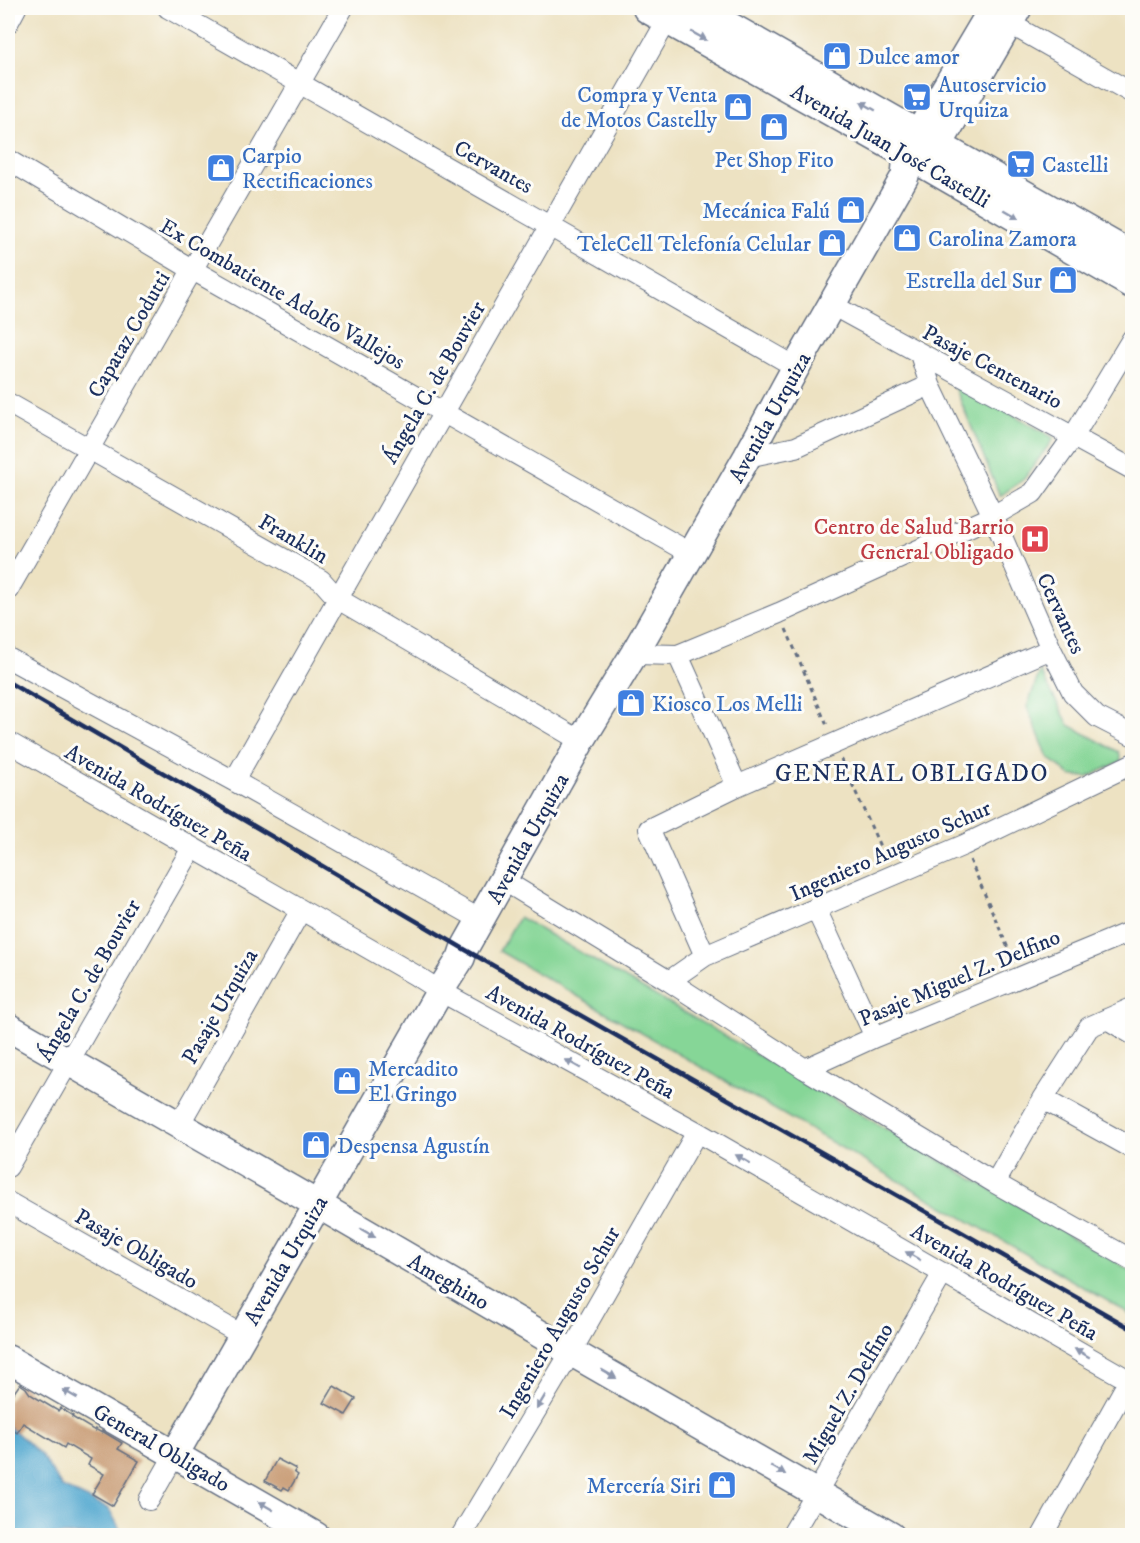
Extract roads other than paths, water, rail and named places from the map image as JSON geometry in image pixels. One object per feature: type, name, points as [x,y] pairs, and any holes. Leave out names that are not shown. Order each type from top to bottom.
[{"type":"main road","name":"Avenida Juan José Castelli","points":[[671,10],[1132,283]]},
{"type":"main road","name":"Avenida Juan José Castelli","points":[[919,155],[1132,257]]},
{"type":"street","points":[[8,23],[16,8]]},
{"type":"street","name":"Cervantes","points":[[168,8],[796,367]]},
{"type":"street","name":"Capataz Codutti","points":[[8,591],[343,8]]},
{"type":"street","name":"Ángela C. de Bouvier","points":[[234,782],[671,10]]},
{"type":"street","points":[[1003,12],[1132,93]]},
{"type":"street","name":"Avenida Urquiza","points":[[149,1500],[317,1203],[461,958],[581,741],[692,554],[796,367],[1003,12]]},
{"type":"street","name":"Ex Combatiente Adolfo Vallejos","points":[[8,160],[193,270],[692,554]]},
{"type":"street","name":"Pasaje Centenario","points":[[832,305],[1132,469]]},
{"type":"street","points":[[634,654],[678,655],[779,613],[993,516],[1034,493],[1073,436],[1132,339]]},
{"type":"street","name":"Cervantes","points":[[920,354],[930,385],[993,516],[1051,649],[1073,693],[1097,717],[1132,735]]},
{"type":"street","points":[[747,457],[796,447],[930,385]]},
{"type":"street","name":"Franklin","points":[[8,403],[321,580],[338,599],[581,741]]},
{"type":"street","points":[[705,956],[649,829],[737,786],[1051,649]]},
{"type":"street","points":[[678,655],[737,786]]},
{"type":"street","points":[[8,658],[481,920]]},
{"type":"street","name":"Avenida Rodríguez Peña","points":[[8,742],[468,1007],[697,1132],[1131,1381]]},
{"type":"street","name":"Ingeniero Augusto Schur","points":[[669,981],[705,956],[963,845],[1132,764]]},
{"type":"street","name":"Ángela C. de Bouvier","points":[[8,1167],[192,848]]},
{"type":"street","points":[[503,880],[669,981],[805,1069],[995,1183],[1132,1260]]},
{"type":"street","points":[[816,909],[875,1037]]},
{"type":"street","name":"Pasaje Urquiza","points":[[179,1125],[301,910]]},
{"type":"street","name":"Pasaje Miguel Z. Delfino","points":[[805,1069],[875,1037],[1132,931]]},
{"type":"street","points":[[995,1183],[1043,1099],[1089,1027],[1132,1008]]},
{"type":"street","points":[[1107,1019],[1132,1034]]},
{"type":"street","name":"Ameghino","points":[[8,1027],[317,1203],[891,1536]]},
{"type":"street","points":[[1043,1099],[1132,1148]]},
{"type":"street","name":"Ingeniero Augusto Schur","points":[[461,1536],[571,1352],[697,1132]]},
{"type":"street","name":"Pasaje Obligado","points":[[8,1202],[242,1335]]},
{"type":"street","name":"Miguel Z. Delfino","points":[[790,1536],[943,1273]]},
{"type":"street","name":"General Obligado","points":[[8,1359],[316,1536]]},
{"type":"street","points":[[1042,1536],[1131,1381]]},
{"type":"water","points":[[8,1426],[41,1455],[62,1487],[109,1509],[123,1535],[8,1535]]},
{"type":"railway","points":[[8,682],[464,949],[1132,1329]]},
{"type":"place","name":"Dulce amor","points":[[837,56]]},
{"type":"place","name":"Autoservicio Urquiza","points":[[917,97]]},
{"type":"place","name":"Compra y Venta de Motos Castelly","points":[[738,107]]},
{"type":"place","name":"Pet Shop Fito","points":[[774,127]]},
{"type":"place","name":"Castelli","points":[[1021,164]]},
{"type":"place","name":"Carpio Rectificaciones","points":[[221,168]]},
{"type":"place","name":"Mecánica Falú","points":[[851,210]]},
{"type":"place","name":"Carolina Zamora","points":[[907,238]]},
{"type":"place","name":"TeleCell Telefonía Celular","points":[[832,243]]},
{"type":"place","name":"Estrella del Sur","points":[[1063,280]]},
{"type":"place","name":"Centro de Salud Barrio General Obligado","points":[[1035,539]]},
{"type":"place","name":"Kiosco Los Melli","points":[[631,703]]},
{"type":"place","name":"Mercadito El Gringo","points":[[347,1081]]},
{"type":"place","name":"Despensa Agustín","points":[[316,1145]]},
{"type":"place","name":"Mercería Siri","points":[[722,1485]]},
{"type":"district","name":"GENERAL OBLIGADO","points":[[912,773]]}]
